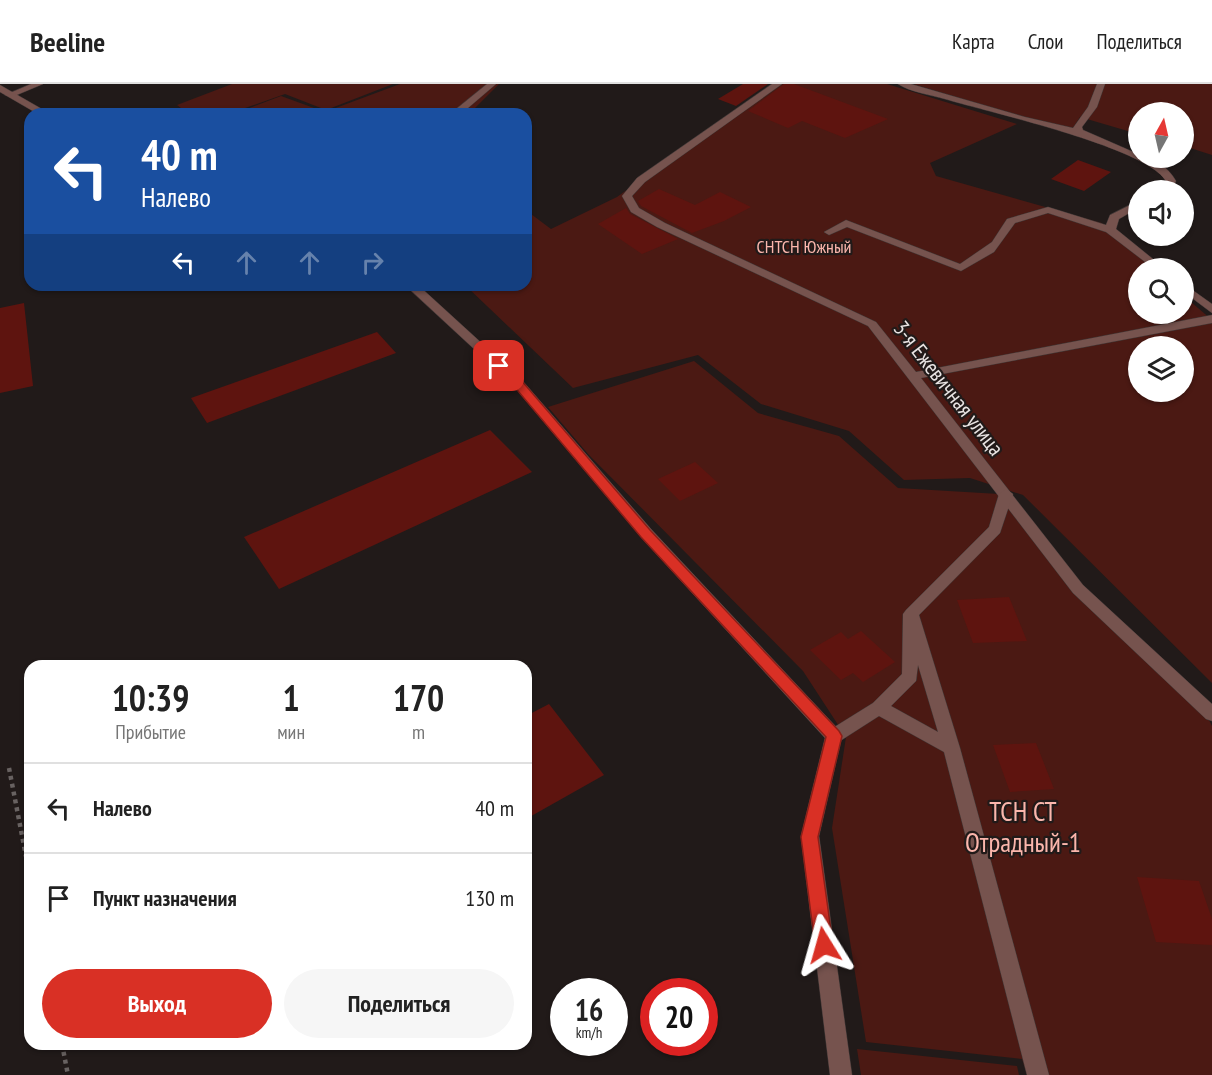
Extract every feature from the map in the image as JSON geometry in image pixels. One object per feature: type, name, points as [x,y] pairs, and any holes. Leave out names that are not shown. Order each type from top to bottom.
[{"type":"street","points":[[9,94],[39,84]]},
{"type":"street","points":[[462,108],[492,84]]},
{"type":"street","name":"3-я Ежевичная улица","points":[[778,84],[641,180],[627,196],[635,210],[661,225],[872,324],[1078,589],[1212,714]]},
{"type":"street","points":[[903,84],[1023,119],[1079,132],[1128,152]]},
{"type":"street","points":[[1079,132],[1077,127],[1088,116],[1101,84]]},
{"type":"street","points":[[0,88],[34,108]]},
{"type":"street","points":[[1161,168],[1168,174],[1170,180]]},
{"type":"street","points":[[1110,230],[1114,217],[1128,209]]},
{"type":"street","points":[[829,232],[846,223],[890,237],[927,257],[961,268],[985,254],[1003,239],[1011,221],[1048,210],[1110,230],[1146,258]]},
{"type":"street","points":[[418,291],[517,382],[646,533],[834,736]]},
{"type":"street","points":[[1194,295],[1212,310]]},
{"type":"street","points":[[913,376],[1212,320]]},
{"type":"street","points":[[841,1075],[810,837],[834,736],[879,708],[910,676],[911,614],[995,529],[1006,494]]},
{"type":"street","points":[[911,614],[951,748],[1038,1075]]},
{"type":"street","points":[[879,708],[951,748]]},
{"type":"path","points":[[9,768],[24,846]]},
{"type":"path","points":[[63,1050],[68,1075]]},
{"type":"green space","points":[[232,84],[393,84],[331,108],[321,108],[285,94],[245,108],[181,108],[177,105]]},
{"type":"green space","points":[[400,84],[499,84],[475,108],[336,108]]},
{"type":"green space","name":"СНТСН Южный","points":[[772,84],[887,84],[1017,124],[930,163],[936,176],[1102,223],[1142,258],[1128,258],[1128,324],[1194,324],[1194,305],[1212,320],[1212,683],[1023,495],[970,478],[904,480],[849,431],[761,404],[698,355],[573,388],[471,291],[532,291],[532,215],[551,229],[617,197]]},
{"type":"green space","points":[[913,84],[1212,84],[1212,155],[1194,149],[1194,102],[1128,102],[1128,131],[1080,117],[1073,128],[1031,120]]},
{"type":"green space","points":[[281,96],[314,108],[250,108]]},
{"type":"green space","name":"ТСН СТ Отрадный-1","points":[[694,361],[758,413],[839,436],[898,488],[999,494],[1074,594],[1209,720],[1212,726],[1212,1075],[1027,1075],[1022,1059],[866,1042],[832,828],[846,737],[803,671],[588,454],[548,407]]},
{"type":"green space","points":[[857,1049],[1017,1066],[1019,1075],[861,1075]]},
{"type":"building","points":[[743,84],[768,84],[736,106],[718,99]]},
{"type":"building","points":[[784,84],[794,84],[888,119],[845,138],[802,121],[788,128],[748,111]]},
{"type":"building","points":[[1078,160],[1111,172],[1084,191],[1051,179]]},
{"type":"building","points":[[659,189],[695,205],[720,192],[751,207],[724,221],[692,233],[641,206],[638,201]]},
{"type":"building","points":[[626,208],[630,214],[678,239],[642,254],[598,224]]},
{"type":"building","points":[[24,303],[33,386],[0,393],[0,308]]},
{"type":"building","points":[[377,332],[396,353],[207,423],[191,398]]},
{"type":"building","points":[[490,430],[532,472],[279,589],[244,537]]},
{"type":"building","points":[[695,462],[718,483],[680,501],[658,479]]},
{"type":"building","points":[[1009,597],[1027,641],[973,643],[957,600]]},
{"type":"building","points":[[861,631],[895,662],[863,682],[853,673],[841,680],[810,650],[841,632],[848,639]]},
{"type":"building","points":[[549,704],[604,775],[532,816],[532,713]]},
{"type":"building","points":[[1036,743],[1054,789],[1010,792],[993,745]]},
{"type":"building","points":[[1137,877],[1199,881],[1212,919],[1212,945],[1156,942]]},
{"type":"route","points":[[499,366],[517,382],[646,533],[834,736],[810,837],[824,945]]}]
